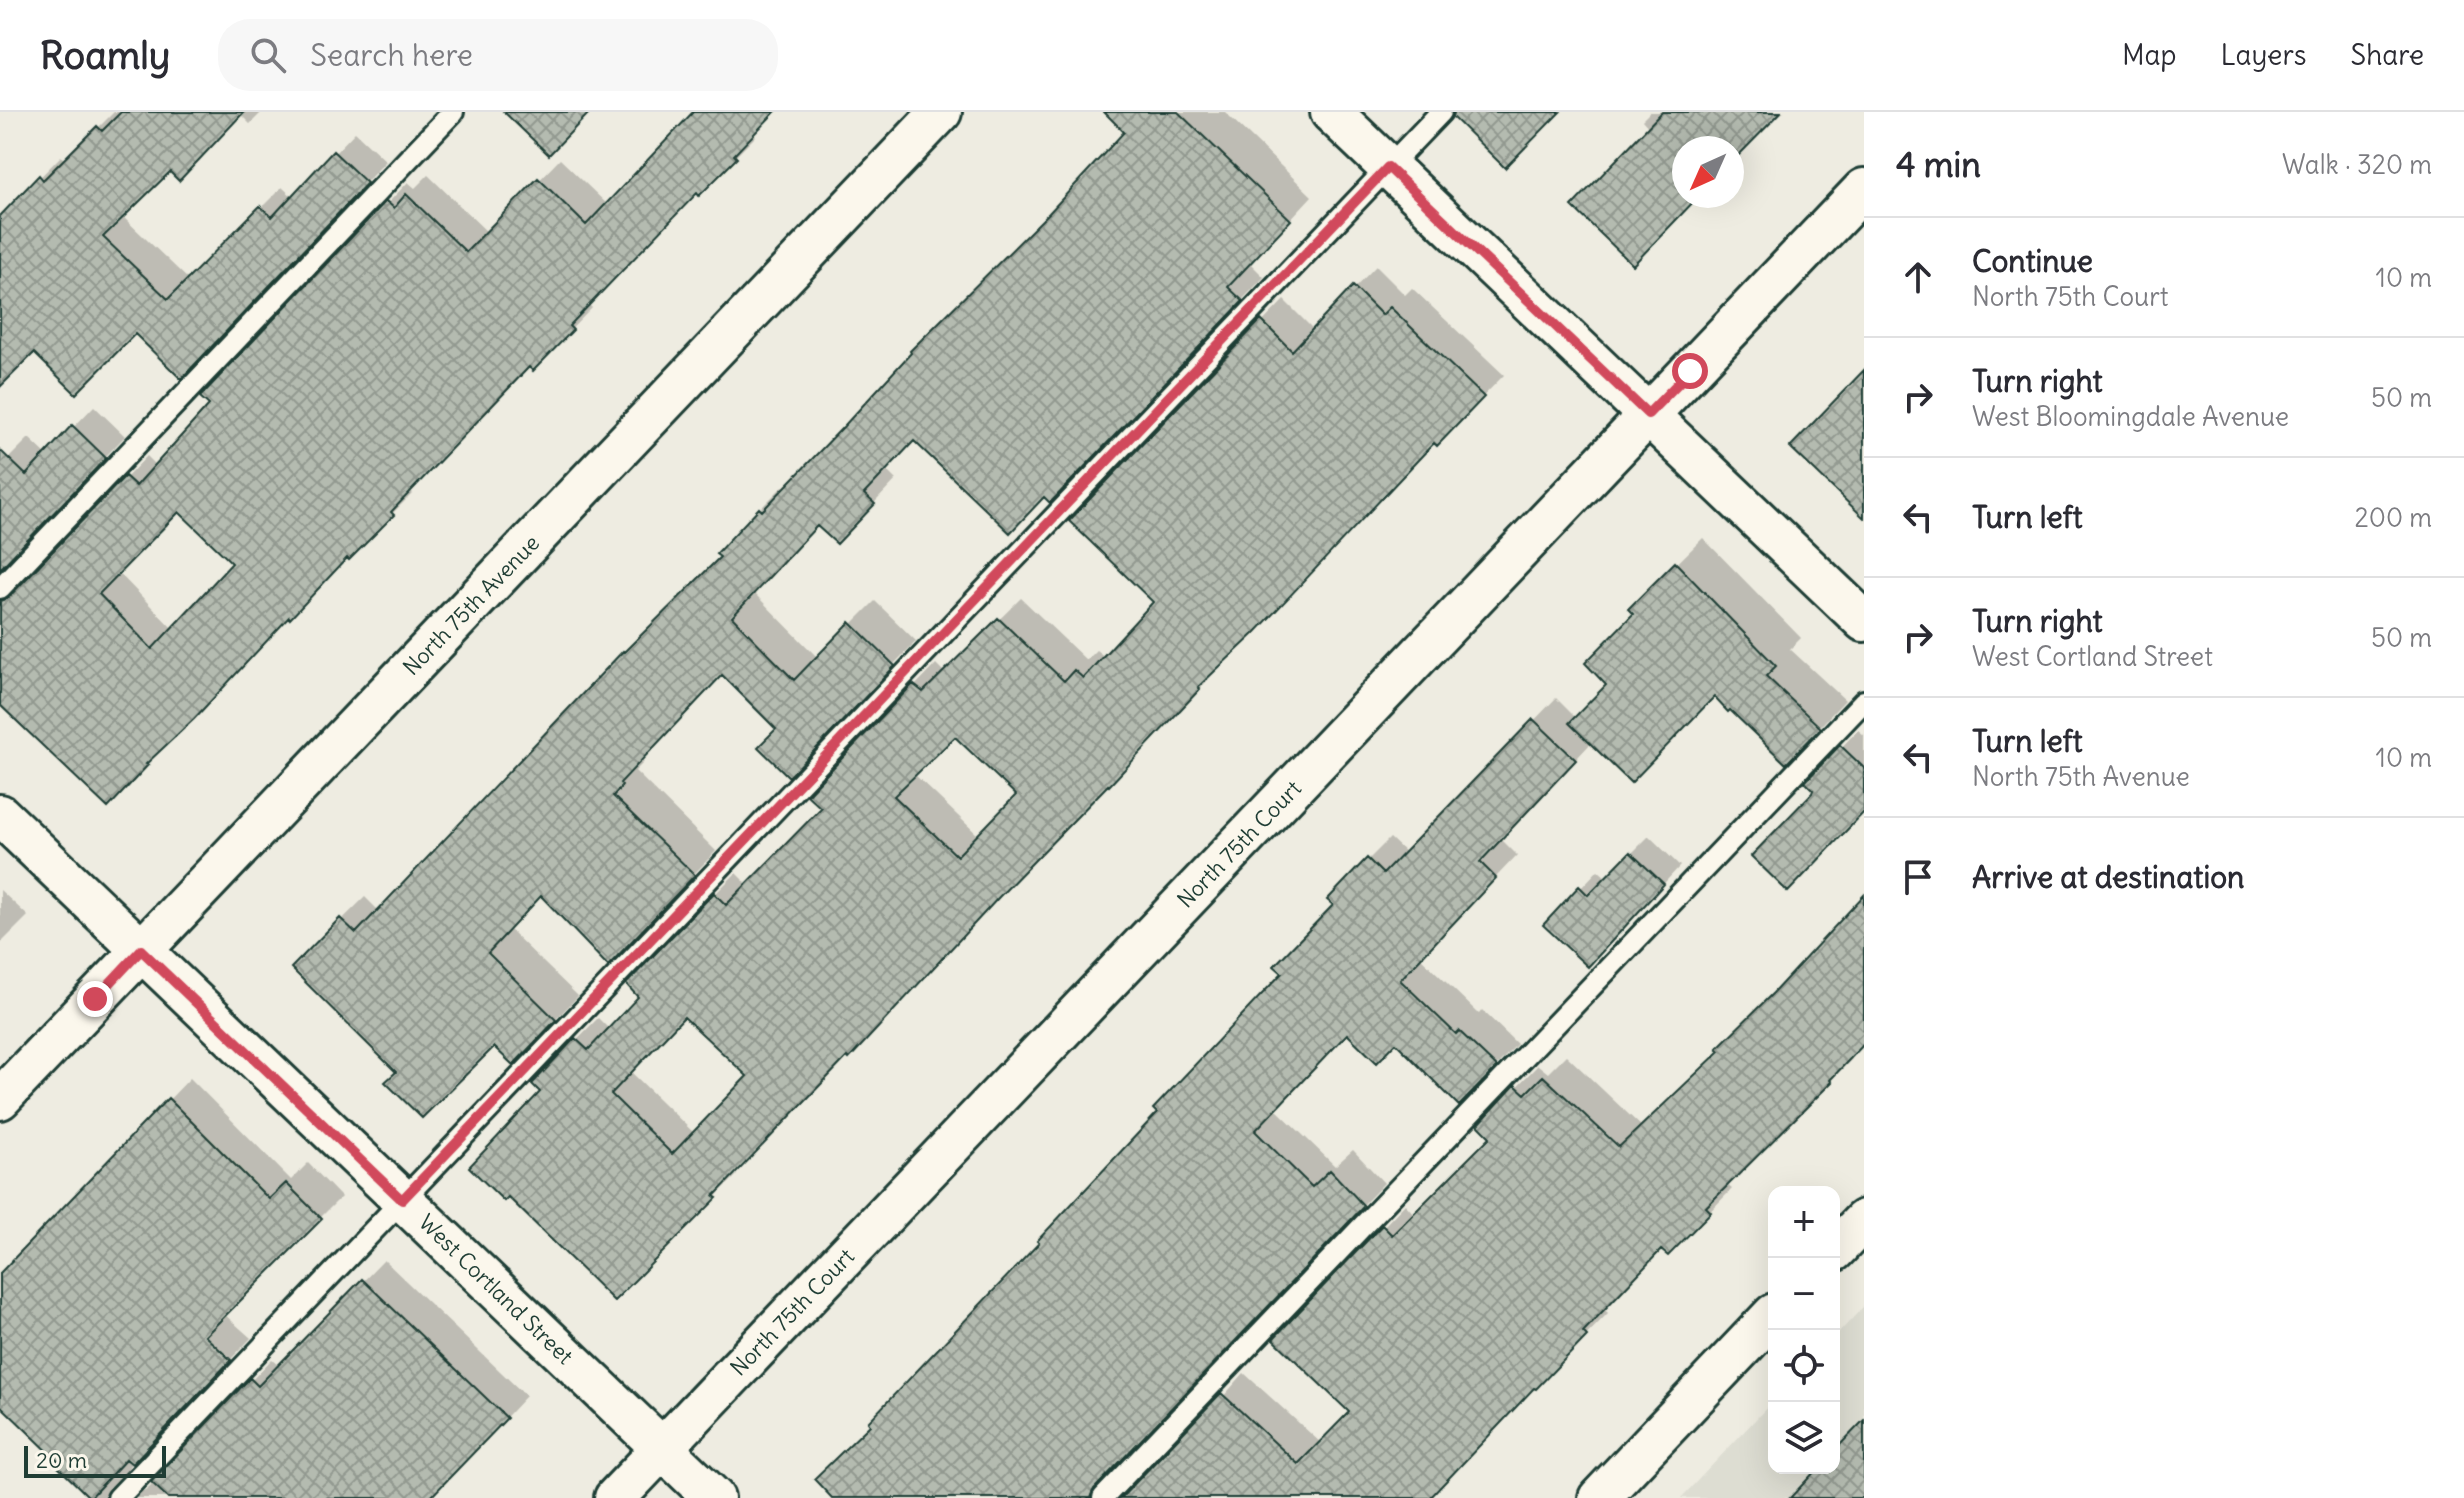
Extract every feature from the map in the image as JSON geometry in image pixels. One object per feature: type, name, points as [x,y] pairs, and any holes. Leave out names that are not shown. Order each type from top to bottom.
[{"type":"street","name":"North 75th Avenue","points":[[0,1099],[941,112]]},
{"type":"street","points":[[1331,112],[1864,621]]},
{"type":"street","name":"North 75th Court","points":[[615,1498],[1864,189]]},
{"type":"street","name":"West Cortland Street","points":[[0,815],[714,1498]]},
{"type":"street","points":[[1840,1245],[1864,1220]]},
{"type":"street","points":[[1599,1498],[1768,1320]]},
{"type":"lane","points":[[0,588],[453,112]]},
{"type":"lane","points":[[118,1498],[1441,112]]},
{"type":"lane","points":[[1103,1498],[1864,701]]},
{"type":"shaded area","points":[[1864,1306],[1864,1498],[1681,1498],[1768,1406],[1768,1474],[1840,1474],[1840,1332]]},
{"type":"building","points":[[121,112],[244,112],[179,181],[170,172],[103,237],[168,299],[260,206],[272,217],[333,151],[367,183],[181,379],[135,334],[76,394],[34,353],[0,387],[0,216],[39,175],[43,180],[97,126],[102,131]]},
{"type":"building","points":[[504,112],[590,112],[549,155]]},
{"type":"building","points":[[693,112],[775,112],[734,155],[737,158],[699,196],[697,193],[569,326],[573,330],[533,371],[529,367],[391,512],[394,515],[289,617],[194,719],[146,764],[108,808],[0,705],[0,601],[9,597],[125,476],[136,486],[209,405],[200,397],[386,201],[394,208],[406,194],[466,252],[538,178],[586,225]],"holes":[[[179,512],[232,563],[152,649],[99,594]]]},
{"type":"building","points":[[1104,112],[1178,112],[1291,220],[1228,287],[1243,301],[1050,503],[1044,497],[1010,533],[914,441],[864,494],[875,504],[837,544],[817,526],[732,617],[794,680],[850,622],[895,666],[789,777],[758,747],[776,729],[722,675],[620,783],[622,786],[613,796],[695,875],[608,966],[541,896],[488,953],[556,1020],[513,1065],[494,1047],[422,1118],[385,1082],[396,1072],[291,968],[340,918],[356,933],[623,651],[720,557],[716,554],[844,426],[910,351],[1049,213],[1124,132]]},
{"type":"building","points":[[1454,112],[1560,112],[1505,168],[1453,117]]},
{"type":"building","points":[[1662,112],[1781,112],[1744,150],[1744,136],[1672,136],[1672,208],[1688,208],[1633,265],[1572,206]]},
{"type":"building","points":[[1353,286],[1382,315],[1390,307],[1484,397],[1437,446],[1434,443],[1255,633],[1198,687],[1200,689],[1109,786],[714,1196],[717,1198],[614,1301],[508,1197],[504,1201],[469,1167],[540,1092],[532,1084],[575,1038],[588,1050],[638,997],[626,984],[714,893],[726,905],[821,808],[807,795],[913,684],[923,692],[998,618],[1064,681],[1074,670],[1083,678],[1153,602],[1069,521],[1261,320],[1292,351]],"holes":[[[955,737],[1016,795],[957,856],[894,796]],[[684,1017],[747,1076],[672,1154],[611,1094]]]},
{"type":"building","points":[[1864,370],[1864,518],[1790,447]]},
{"type":"building","points":[[72,425],[106,458],[0,569],[0,450],[26,475]]},
{"type":"building","points":[[1675,562],[1776,666],[1766,676],[1821,728],[1786,764],[1714,697],[1631,783],[1569,723],[1606,685],[1585,663],[1633,614],[1628,609]]},
{"type":"building","points":[[1533,719],[1576,760],[1480,862],[1496,878],[1400,980],[1456,1034],[1459,1031],[1497,1067],[1459,1106],[1396,1043],[1377,1063],[1347,1034],[1255,1131],[1312,1187],[1330,1170],[1364,1206],[1094,1489],[1090,1498],[832,1498],[814,1479],[870,1425],[868,1422],[1039,1243],[1037,1241],[1157,1113],[1153,1109],[1282,973],[1274,966],[1333,905],[1327,900],[1367,858],[1383,874]]},
{"type":"building","points":[[1840,745],[1864,768],[1864,812],[1788,892],[1751,856],[1812,793],[1813,790],[1805,782]]},
{"type":"building","points":[[1630,852],[1664,884],[1588,967],[1543,925],[1579,886],[1588,895]]},
{"type":"building","points":[[1864,895],[1864,1044],[1830,1080],[1832,1082],[1706,1207],[1711,1212],[1668,1256],[1661,1250],[1583,1332],[1587,1336],[1430,1498],[1121,1498],[1221,1393],[1298,1464],[1349,1412],[1273,1339],[1382,1225],[1392,1235],[1490,1137],[1478,1125],[1515,1085],[1525,1094],[1543,1076],[1619,1147],[1720,1051],[1717,1048]]},
{"type":"building","points":[[168,1098],[269,1199],[286,1183],[322,1219],[205,1336],[231,1360],[132,1464],[126,1459],[90,1498],[58,1467],[61,1464],[0,1405],[0,1273]]},
{"type":"building","points":[[362,1279],[507,1418],[430,1498],[168,1498],[151,1482],[250,1378],[258,1386]]},
{"type":"building","points":[[1864,1420],[1864,1498],[1790,1498],[1812,1474],[1840,1474],[1840,1445]]},
{"type":"route","points":[[95,999],[141,950],[402,1200],[1388,167],[1648,414],[1690,371]]}]
